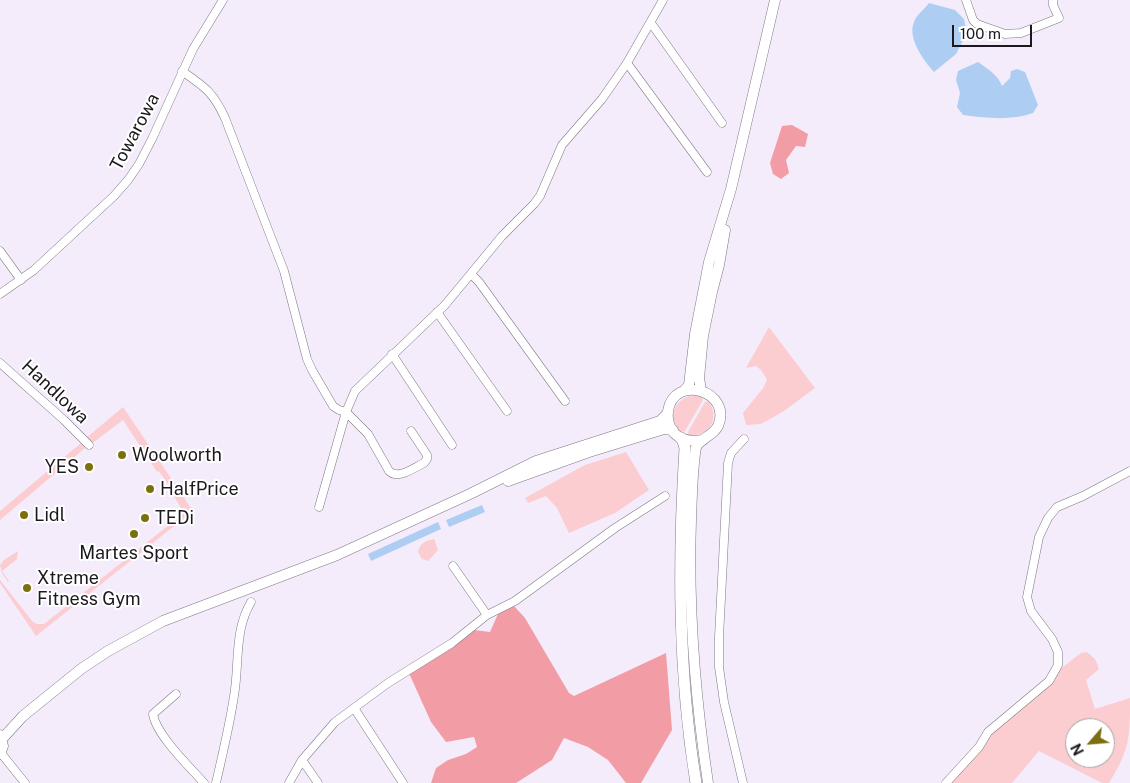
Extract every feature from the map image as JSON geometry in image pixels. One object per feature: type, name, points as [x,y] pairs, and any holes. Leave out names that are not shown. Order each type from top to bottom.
[{"type":"highway","points":[[676,434],[684,441],[685,448],[680,534],[680,613],[687,714],[696,783]]},
{"type":"main road","points":[[676,434],[668,419],[668,413],[673,400],[689,385],[695,334],[709,262],[731,189],[775,0]]},
{"type":"main road","points":[[701,390],[699,378],[703,336],[719,265],[731,189]]},
{"type":"main road","points":[[684,391],[701,390],[714,399],[720,412],[720,419],[714,432],[698,445],[696,451],[692,509],[690,573],[694,663],[708,783]]},
{"type":"main road","points":[[0,757],[3,746],[1,735],[94,660],[149,628],[191,610],[337,556],[536,461],[660,421],[668,413]]},
{"type":"main road","points":[[470,494],[664,429],[689,441],[703,440]]},
{"type":"street","name":"Towarowa","points":[[0,294],[21,280],[114,196],[128,180],[152,139],[182,71],[207,24],[223,0]]},
{"type":"street","points":[[320,507],[346,412],[355,391],[437,312],[502,236],[540,196],[562,145],[602,99],[627,63],[663,0]]},
{"type":"street","points":[[966,0],[973,20],[977,24],[1005,34],[1021,33],[1059,18],[1053,0]]},
{"type":"street","points":[[651,24],[722,123]]},
{"type":"street","points":[[627,63],[706,172]]},
{"type":"street","points":[[182,71],[203,85],[216,100],[284,272],[307,359],[323,391],[333,406],[346,412],[368,434],[393,475],[398,475],[424,463],[427,459],[427,455],[411,431]]},
{"type":"street","points":[[0,251],[21,280]]},
{"type":"street","points":[[471,274],[480,282],[565,401]]},
{"type":"street","points":[[437,312],[507,411]]},
{"type":"street","points":[[392,354],[452,445]]},
{"type":"street","name":"Handlowa","points":[[0,363],[89,445]]},
{"type":"street","points":[[742,783],[722,691],[719,654],[728,463],[731,453],[744,438]]},
{"type":"street","points":[[946,783],[979,747],[988,732],[1049,682],[1058,665],[1058,652],[1052,640],[1031,611],[1028,597],[1039,537],[1048,518],[1057,507],[1083,496],[1130,471]]},
{"type":"street","points":[[289,783],[302,760],[335,722],[388,683],[452,643],[487,615],[514,601],[615,528],[665,496]]},
{"type":"street","points":[[453,566],[487,615]]},
{"type":"street","points":[[216,783],[235,689],[240,631],[244,616],[251,602]]},
{"type":"street","points":[[176,694],[153,714],[154,721],[171,747],[204,783]]},
{"type":"street","points":[[354,708],[403,783]]},
{"type":"street","points":[[0,757],[22,780]]},
{"type":"street","points":[[302,760],[318,783]]},
{"type":"shaded area","points":[[792,125],[808,134],[805,147],[796,146],[786,160],[789,173],[781,179],[773,174],[770,163],[782,126]]},
{"type":"shaded area","points":[[769,327],[815,388],[784,411],[761,424],[746,425],[743,413],[764,387],[767,379],[756,366],[746,368]]},
{"type":"shaded area","points":[[696,395],[702,397],[703,400],[685,431],[682,432],[674,421],[675,409],[683,399]]},
{"type":"shaded area","points":[[705,402],[709,402],[712,408],[713,420],[711,426],[702,433],[689,435],[688,432]]},
{"type":"shaded area","points":[[123,407],[193,511],[36,636],[0,583],[0,580],[32,621],[37,624],[44,624],[184,513],[175,495],[159,471],[157,472],[123,420],[94,442],[86,438]]},
{"type":"shaded area","points":[[81,443],[85,448],[0,520],[0,511]]},
{"type":"shaded area","points":[[626,452],[649,490],[615,513],[569,533],[557,508],[546,496],[528,503],[525,498],[585,465]]},
{"type":"shaded area","points":[[434,539],[438,550],[428,561],[422,559],[418,552],[420,546]]},
{"type":"shaded area","points":[[18,551],[17,559],[2,571],[8,582],[2,573],[0,565]]},
{"type":"shaded area","points":[[514,606],[525,618],[569,693],[574,696],[666,653],[672,730],[641,783],[626,783],[608,760],[588,747],[564,738],[552,760],[516,783],[431,783],[436,768],[448,760],[466,754],[477,747],[474,737],[446,742],[431,722],[408,671],[474,630],[490,632],[498,614]]},
{"type":"shaded area","points":[[1087,652],[1095,659],[1099,669],[1086,680],[1095,709],[1130,698],[1129,734],[1125,752],[1109,783],[1102,783],[1072,768],[1115,768],[1115,718],[1065,718],[1065,764],[1039,751],[1012,783],[943,783],[991,727],[1081,653]]},
{"type":"water","points":[[929,3],[955,10],[964,19],[967,33],[956,54],[934,72],[921,56],[912,28],[915,19]]},
{"type":"water","points":[[978,62],[995,75],[1002,86],[1010,78],[1011,71],[1017,69],[1025,72],[1038,105],[1033,113],[1007,118],[963,115],[957,107],[960,93],[956,80],[958,71]]},
{"type":"water","points":[[482,505],[485,512],[449,527],[446,520]]},
{"type":"water","points":[[438,522],[441,529],[371,561],[368,554]]},
{"type":"place","name":"Woolworth","points":[[122,455]]},
{"type":"place","name":"YES","points":[[89,467]]},
{"type":"place","name":"HalfPrice","points":[[150,489]]},
{"type":"place","name":"Lidl","points":[[24,515]]},
{"type":"place","name":"TEDi","points":[[145,518]]},
{"type":"place","name":"Martes Sport","points":[[134,534]]},
{"type":"place","name":"Xtreme Fitness Gym","points":[[27,588]]}]
